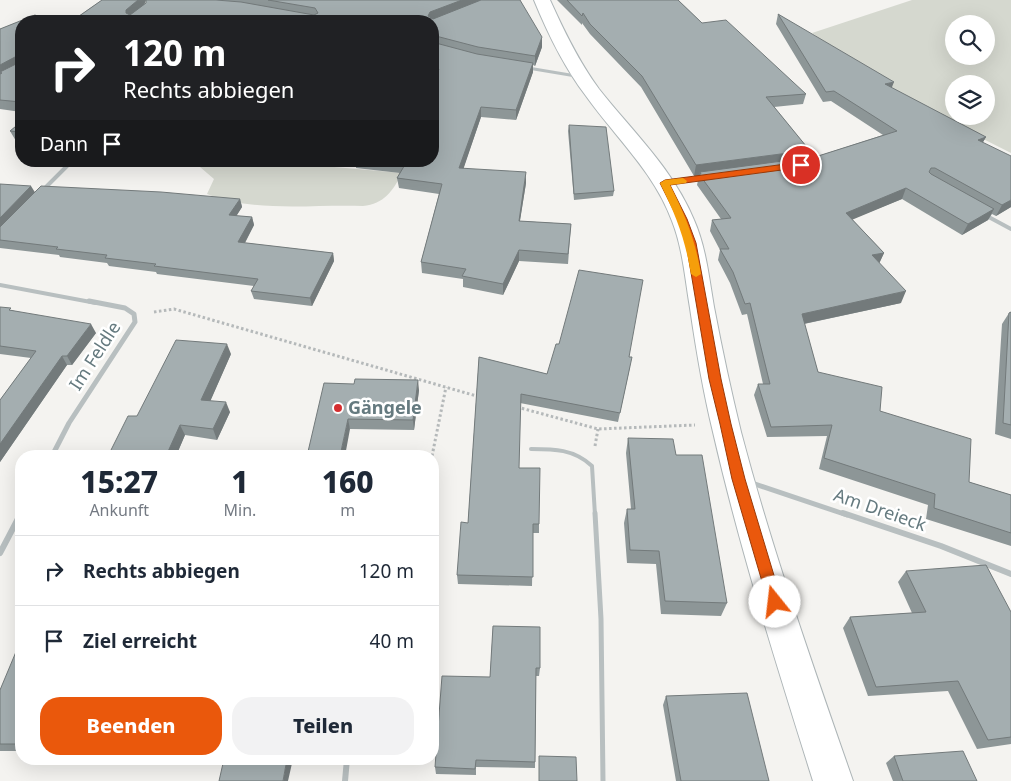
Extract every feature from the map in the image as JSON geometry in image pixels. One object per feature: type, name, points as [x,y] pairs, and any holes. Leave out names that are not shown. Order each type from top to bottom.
[{"type":"street","points":[[542,0],[559,39],[581,76],[650,161],[665,183],[683,219],[691,243],[715,379],[738,479],[780,620],[833,781]]},
{"type":"street","points":[[525,68],[581,76]]},
{"type":"street","points":[[42,191],[66,167]]},
{"type":"street","points":[[978,210],[1011,229]]},
{"type":"street","name":"Im Feldle","points":[[0,285],[125,308],[132,311],[135,315],[135,322],[70,423],[55,450]]},
{"type":"street","name":"Am Dreieck","points":[[738,479],[941,546],[1011,574]]},
{"type":"street","points":[[0,553],[15,524]]},
{"type":"street","points":[[345,781],[346,765]]},
{"type":"lane","points":[[665,183],[711,177]]},
{"type":"lane","points":[[531,449],[575,452],[592,466],[601,619],[603,781]]},
{"type":"path","points":[[135,315],[174,309],[484,398]]},
{"type":"path","points":[[433,450],[446,387]]},
{"type":"path","points":[[513,406],[598,429],[726,424]]},
{"type":"shaded area","points":[[912,0],[1011,0],[1011,153],[956,125],[995,125],[995,75],[945,75],[945,120],[908,101],[812,33]]},
{"type":"shaded area","points":[[200,167],[334,167],[402,173],[387,196],[377,203],[363,206],[264,206],[245,204],[207,194],[214,179]]},
{"type":"building","points":[[102,0],[138,0],[126,10],[126,13],[130,15],[81,15]]},
{"type":"building","points":[[146,0],[241,2],[314,15],[130,15],[146,3]]},
{"type":"building","points":[[268,0],[462,0],[430,12],[428,15],[314,15],[318,13],[315,8]]},
{"type":"building","points":[[481,0],[520,0],[542,37],[535,56],[478,47],[439,37],[439,17]]},
{"type":"building","points":[[567,0],[678,0],[702,23],[726,20],[806,94],[766,97],[815,157],[897,131],[834,91],[826,92],[778,14],[894,82],[885,84],[945,115],[945,125],[963,125],[986,137],[978,140],[1011,156],[1011,200],[1002,205],[935,168],[931,168],[929,172],[931,174],[994,209],[968,224],[906,188],[846,213],[884,253],[872,255],[906,291],[802,314],[818,372],[882,387],[880,411],[971,439],[969,482],[1011,495],[1011,533],[934,508],[935,494],[824,458],[832,425],[771,427],[758,384],[770,384],[750,303],[745,304],[733,272],[720,249],[729,249],[712,220],[731,218],[699,174],[701,174],[700,172],[805,158],[808,153],[804,151],[696,165],[642,76],[590,24],[583,13],[582,16]]},
{"type":"building","points":[[15,23],[15,57],[0,65],[0,29]]},
{"type":"building","points":[[439,44],[477,54],[533,63],[516,110],[481,107],[459,168],[526,172],[519,221],[571,224],[568,254],[519,250],[503,284],[462,276],[466,269],[421,262],[442,184],[397,178],[404,167],[439,167]]},
{"type":"building","points":[[15,64],[15,101],[0,100],[0,74],[2,73],[0,72]]},
{"type":"building","points":[[569,125],[606,127],[614,191],[574,194]]},
{"type":"building","points":[[0,184],[31,186],[0,218]]},
{"type":"building","points":[[41,186],[161,192],[240,199],[229,215],[252,217],[238,242],[333,253],[310,298],[251,291],[258,279],[154,266],[156,264],[105,258],[107,255],[0,240],[0,227]]},
{"type":"building","points":[[579,270],[643,280],[629,357],[632,357],[620,413],[521,394],[519,468],[540,468],[539,524],[533,524],[533,577],[457,575],[461,522],[468,523],[479,357],[547,374],[556,344],[559,344]]},
{"type":"building","points":[[0,307],[91,324],[67,356],[62,356],[0,444],[0,400],[36,351],[0,346]]},
{"type":"building","points":[[1011,312],[1011,425],[1003,423],[1009,313]]},
{"type":"building","points":[[176,340],[227,344],[201,400],[226,402],[213,429],[180,425],[169,450],[111,450],[128,416],[137,416]]},
{"type":"building","points":[[355,379],[418,380],[413,420],[348,419],[341,450],[308,450],[324,383],[354,384]]},
{"type":"building","points":[[628,438],[673,439],[676,455],[702,455],[727,603],[665,601],[659,551],[630,550],[627,509],[635,509]]},
{"type":"building","points":[[986,565],[1011,612],[1011,737],[988,740],[958,681],[876,687],[850,617],[926,612],[906,571]]},
{"type":"building","points":[[493,626],[540,627],[540,668],[536,668],[535,762],[476,760],[475,769],[435,767],[435,765],[439,765],[439,715],[442,676],[490,677]]},
{"type":"building","points":[[15,654],[15,744],[0,744],[0,690]]},
{"type":"building","points":[[747,693],[769,781],[681,781],[666,696]]},
{"type":"building","points":[[963,751],[977,781],[903,781],[894,756]]},
{"type":"building","points":[[539,756],[576,757],[577,781],[539,781]]},
{"type":"building","points":[[223,765],[286,765],[283,781],[219,781]]},
{"type":"slow traffic","points":[[683,181],[665,183],[683,219],[691,243],[696,274]]},
{"type":"place","name":"Gängele","points":[[338,408]]},
{"type":"route","points":[[775,602],[738,479],[715,379],[691,243],[683,219],[665,183],[801,165]]}]
